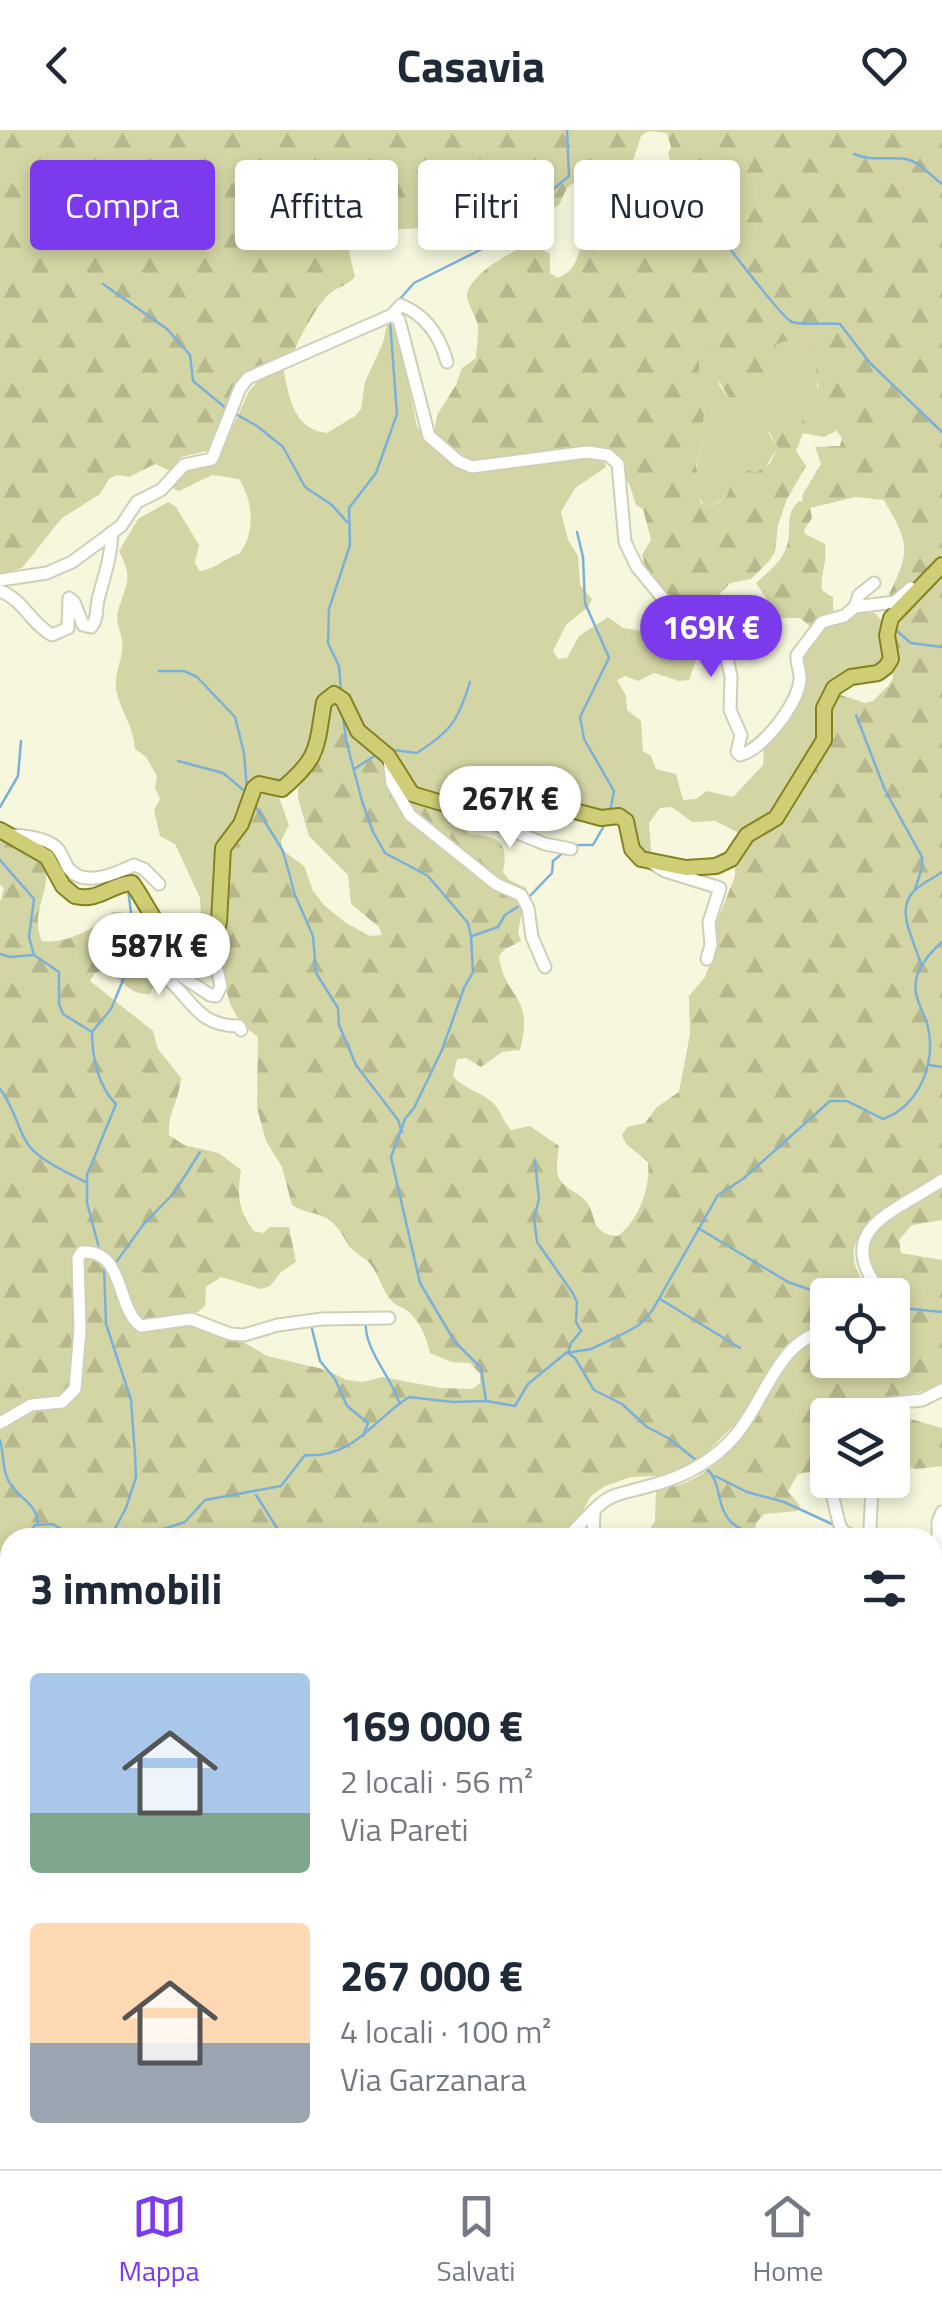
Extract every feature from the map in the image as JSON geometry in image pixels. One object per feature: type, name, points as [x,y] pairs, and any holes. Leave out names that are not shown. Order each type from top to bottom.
[{"type":"main road","points":[[3,832],[47,857],[74,896],[99,896],[123,884],[132,884],[172,944],[190,957],[208,958],[220,911],[224,845],[241,824],[254,788],[259,784],[282,789],[312,758],[318,747],[326,698],[334,694],[340,696],[358,731],[388,756],[412,794],[468,811],[571,810],[601,818],[619,816],[626,820],[632,850],[642,859],[686,868],[726,863],[747,835],[776,818],[824,740],[824,708],[834,688],[857,674],[878,672],[889,663],[888,624],[942,565]]},
{"type":"street","points":[[0,580],[55,570],[84,555],[124,523],[137,502],[161,490],[184,465],[214,457],[240,388],[248,378],[394,315],[400,305],[424,320],[440,338],[446,362]]},
{"type":"street","points":[[394,315],[429,436],[458,461],[472,467],[587,452],[608,455],[618,464],[626,542],[637,567],[674,613],[724,646],[732,676],[730,710],[741,735],[737,752],[740,755],[759,746],[790,707],[800,679],[797,656],[822,622],[844,616],[856,607],[895,602],[912,587],[930,579]]},
{"type":"street","points":[[0,591],[15,598],[36,626],[52,635],[68,628],[69,598],[83,625],[92,627],[98,598],[106,583],[112,532]]},
{"type":"street","points":[[856,607],[859,595],[874,584]]},
{"type":"street","points":[[388,756],[392,783],[410,815],[496,884],[521,895],[545,967]]},
{"type":"street","points":[[468,811],[546,844],[571,849]]},
{"type":"street","points":[[3,832],[30,836],[54,846],[70,871],[83,879],[134,865],[159,884]]},
{"type":"street","points":[[652,863],[665,871],[720,888],[709,922],[711,945],[707,959]]},
{"type":"street","points":[[208,958],[217,970],[221,986],[216,996],[210,996],[171,969],[166,976],[185,994],[190,1005],[214,1025],[238,1026],[241,1030]]},
{"type":"street","points":[[870,1278],[862,1258],[864,1237],[875,1223],[942,1180]]},
{"type":"street","points":[[0,1423],[31,1405],[62,1402],[75,1390],[80,1330],[78,1258],[82,1252],[98,1255],[108,1264],[118,1278],[131,1316],[141,1326],[191,1320],[244,1335],[322,1319],[389,1318]]},
{"type":"street","points":[[579,1528],[611,1497],[683,1475],[712,1458],[736,1435],[794,1344],[810,1336]]},
{"type":"street","points":[[910,1401],[942,1390]]},
{"type":"street","points":[[833,1498],[841,1528]]},
{"type":"street","points":[[870,1528],[871,1498]]},
{"type":"street","points":[[593,1528],[594,1512]]},
{"type":"green space","points":[[0,130],[942,130],[942,554],[934,567],[899,595],[889,594],[904,556],[898,526],[884,500],[855,497],[810,508],[812,518],[804,530],[825,544],[822,590],[833,598],[833,612],[810,626],[800,618],[773,618],[770,604],[756,583],[784,552],[794,506],[802,502],[821,464],[815,447],[840,446],[842,438],[819,394],[815,359],[810,352],[785,341],[776,345],[772,364],[762,381],[748,393],[730,399],[716,377],[715,350],[706,350],[699,357],[699,376],[706,393],[696,465],[700,502],[708,507],[726,496],[731,451],[740,453],[748,470],[756,473],[770,463],[778,447],[768,424],[777,409],[794,411],[804,420],[806,425],[796,451],[806,466],[787,499],[770,560],[751,579],[730,583],[698,623],[671,601],[650,576],[642,555],[651,540],[643,509],[636,505],[612,453],[473,462],[434,433],[437,415],[462,368],[476,358],[478,326],[467,296],[469,288],[505,256],[516,250],[544,250],[550,254],[550,273],[558,278],[572,267],[580,250],[740,250],[740,160],[670,160],[667,133],[649,131],[641,136],[633,160],[574,160],[574,183],[554,208],[554,160],[418,160],[418,228],[398,229],[398,160],[235,160],[235,250],[350,250],[355,277],[324,299],[295,350],[247,373],[234,387],[207,451],[181,457],[170,471],[155,464],[129,477],[117,475],[109,479],[100,494],[62,518],[22,568],[0,574]]},
{"type":"green space","points":[[387,325],[396,326],[417,426],[429,444],[464,471],[573,458],[603,459],[606,467],[575,488],[561,512],[568,540],[578,556],[580,585],[592,599],[566,625],[553,651],[558,659],[567,658],[579,636],[608,617],[623,628],[650,632],[675,623],[692,630],[701,645],[689,680],[654,673],[638,681],[625,676],[617,680],[626,696],[627,710],[641,721],[643,751],[651,756],[656,769],[676,774],[683,800],[696,799],[706,791],[733,797],[763,765],[764,746],[786,718],[801,658],[823,627],[857,613],[875,613],[883,622],[885,656],[871,670],[840,678],[816,746],[793,788],[778,806],[739,833],[715,821],[692,822],[672,807],[660,808],[649,823],[652,859],[639,850],[630,821],[461,806],[416,792],[355,721],[346,692],[338,687],[329,689],[320,700],[315,747],[280,784],[253,781],[244,791],[216,920],[203,953],[200,898],[175,844],[160,836],[154,810],[160,799],[155,788],[157,776],[146,757],[135,749],[116,689],[122,648],[117,615],[127,575],[119,551],[138,519],[168,502],[176,507],[199,545],[195,563],[200,571],[239,554],[248,537],[251,517],[239,479],[212,475],[179,491],[170,487],[188,469],[217,462],[249,391],[261,378],[283,367],[294,409],[306,425],[327,433],[355,416],[361,409],[365,382]]},
{"type":"green space","points":[[785,341],[810,352],[815,359],[817,386],[836,431],[824,437],[802,433],[805,425],[768,433],[778,447],[764,469],[756,474],[743,461],[728,458],[727,494],[707,507],[696,484],[706,394],[699,376],[699,357],[706,350],[715,350],[719,385],[730,399],[754,387],[776,345]]},
{"type":"green space","points":[[942,571],[942,1174],[886,1209],[858,1238],[854,1255],[862,1278],[810,1278],[810,1333],[794,1339],[740,1419],[703,1456],[679,1470],[631,1477],[605,1486],[591,1496],[578,1519],[564,1528],[0,1528],[0,1428],[31,1411],[69,1403],[78,1394],[81,1259],[104,1265],[130,1321],[138,1329],[191,1322],[267,1356],[327,1370],[346,1380],[363,1382],[382,1377],[441,1388],[472,1389],[480,1383],[480,1374],[470,1363],[452,1362],[430,1353],[416,1321],[390,1299],[371,1265],[353,1250],[333,1223],[292,1205],[282,1167],[266,1141],[257,1108],[258,1037],[241,1024],[230,1004],[216,951],[226,852],[257,792],[279,797],[289,825],[281,841],[282,850],[304,866],[313,891],[324,905],[370,936],[382,935],[379,927],[351,904],[348,875],[309,836],[298,798],[298,788],[322,756],[328,709],[334,704],[352,730],[388,762],[407,800],[453,813],[469,834],[499,842],[504,854],[503,872],[509,880],[526,888],[518,933],[521,941],[499,956],[506,981],[524,1017],[520,1050],[502,1052],[481,1067],[466,1058],[457,1059],[453,1076],[493,1103],[511,1130],[530,1126],[559,1146],[559,1178],[588,1204],[602,1231],[618,1236],[637,1213],[648,1172],[648,1162],[626,1144],[622,1135],[627,1127],[645,1123],[657,1107],[679,1092],[690,1034],[689,996],[705,977],[712,959],[714,929],[735,867],[745,847],[777,823],[801,780],[829,745],[828,713],[838,694],[865,703],[873,701],[889,685],[893,678],[891,635],[900,615]]},
{"type":"green space","points":[[0,837],[43,859],[46,880],[38,920],[42,941],[70,938],[113,912],[122,912],[142,952],[160,973],[150,994],[137,993],[104,970],[95,973],[90,981],[153,1031],[158,1049],[181,1078],[169,1135],[184,1145],[219,1153],[241,1170],[240,1202],[249,1223],[254,1231],[263,1233],[270,1227],[289,1227],[296,1262],[270,1286],[261,1289],[221,1277],[206,1287],[205,1306],[198,1312],[143,1322],[136,1317],[113,1263],[100,1248],[81,1248],[68,1394],[0,1419],[0,902],[4,889],[0,884]]},
{"type":"green space","points":[[942,1187],[942,1220],[912,1225],[899,1240],[901,1253],[942,1260],[942,1384],[893,1398],[810,1398],[810,1472],[798,1474],[788,1491],[800,1506],[797,1511],[764,1514],[755,1528],[650,1528],[655,1521],[656,1491],[700,1475],[735,1445],[798,1349],[810,1343],[810,1378],[910,1378],[910,1278],[877,1278],[868,1256],[869,1239],[882,1226]]},
{"type":"green space","points":[[910,1419],[942,1428],[942,1466],[911,1468]]},
{"type":"waterway","points":[[399,300],[414,283],[482,249],[569,176],[567,130]]},
{"type":"waterway","points":[[854,154],[911,161],[942,184]]},
{"type":"waterway","points":[[731,250],[792,322],[840,324],[870,363],[942,432]]},
{"type":"waterway","points":[[103,284],[167,329],[190,355],[193,381],[227,409]]},
{"type":"waterway","points":[[341,692],[339,666],[328,643],[329,609],[350,545],[349,508],[376,473],[397,414],[390,320]]},
{"type":"waterway","points":[[234,413],[283,447],[305,487],[332,505],[347,522]]},
{"type":"waterway","points":[[577,532],[583,557],[585,603],[609,658],[580,717],[584,739],[614,791],[610,812]]},
{"type":"waterway","points":[[897,631],[911,643],[942,647]]},
{"type":"waterway","points":[[159,671],[184,671],[197,677],[235,717],[244,753],[247,790]]},
{"type":"waterway","points":[[392,750],[417,753],[438,738],[457,716],[470,682]]},
{"type":"waterway","points":[[343,715],[362,801],[385,853],[428,876],[468,923],[471,936],[473,972],[442,1050],[405,1119],[391,1157],[420,1283],[455,1342],[481,1368],[486,1401]]},
{"type":"waterway","points":[[856,715],[885,790],[922,857],[915,889]]},
{"type":"waterway","points":[[0,807],[18,776],[21,741]]},
{"type":"waterway","points":[[354,769],[376,755]]},
{"type":"waterway","points":[[178,761],[223,773],[247,793]]},
{"type":"waterway","points":[[254,804],[283,851],[295,895],[313,936],[316,973],[338,1008],[339,1025],[356,1065],[398,1120],[402,1132]]},
{"type":"waterway","points":[[575,845],[593,845],[605,824]]},
{"type":"waterway","points":[[528,898],[552,873],[553,861],[564,852]]},
{"type":"waterway","points":[[0,860],[34,899],[29,937],[34,955],[59,972],[59,1004],[63,1014],[92,1032],[97,1071],[116,1104],[87,1175],[87,1203],[99,1248]]},
{"type":"waterway","points":[[921,965],[908,927],[906,907],[915,890],[942,872]]},
{"type":"waterway","points":[[92,1032],[111,1009],[126,973],[124,945],[131,913],[128,889]]},
{"type":"waterway","points":[[472,936],[498,927],[505,915],[522,904]]},
{"type":"waterway","points":[[167,1528],[185,1522],[205,1500],[281,1486],[305,1455],[322,1455],[350,1444],[409,1397],[515,1406],[528,1384],[566,1353],[591,1349],[639,1325],[652,1311],[718,1195],[743,1179],[830,1101],[847,1101],[883,1119],[896,1113],[915,1094],[927,1069],[930,1041],[916,993],[917,975],[942,942]]},
{"type":"waterway","points":[[0,954],[33,955]]},
{"type":"waterway","points":[[929,1065],[942,1067]]},
{"type":"waterway","points":[[0,1089],[30,1147],[48,1162],[86,1182]]},
{"type":"waterway","points":[[114,1265],[143,1225],[174,1193],[200,1152]]},
{"type":"waterway","points":[[535,1161],[539,1199],[534,1218],[537,1242],[577,1302],[576,1322],[581,1331],[568,1353],[594,1390],[622,1404],[647,1427],[696,1460]]},
{"type":"waterway","points":[[698,1228],[788,1282],[810,1290]]},
{"type":"waterway","points":[[104,1266],[106,1324],[131,1400],[136,1477],[115,1528]]},
{"type":"waterway","points":[[660,1299],[740,1348]]},
{"type":"waterway","points":[[910,1309],[942,1312]]},
{"type":"waterway","points":[[366,1322],[373,1352],[399,1402]]},
{"type":"waterway","points":[[311,1325],[320,1361],[335,1379],[347,1406],[368,1423],[363,1436]]},
{"type":"waterway","points":[[0,1440],[8,1480],[30,1505],[38,1525]]},
{"type":"waterway","points":[[706,1468],[715,1480],[726,1515],[739,1528]]},
{"type":"waterway","points":[[715,1476],[832,1524]]},
{"type":"waterway","points":[[256,1495],[277,1528]]},
{"type":"waterway","points":[[32,1528],[53,1524],[59,1528]]},
{"type":"waterway","points":[[942,1878],[942,1931]]}]
